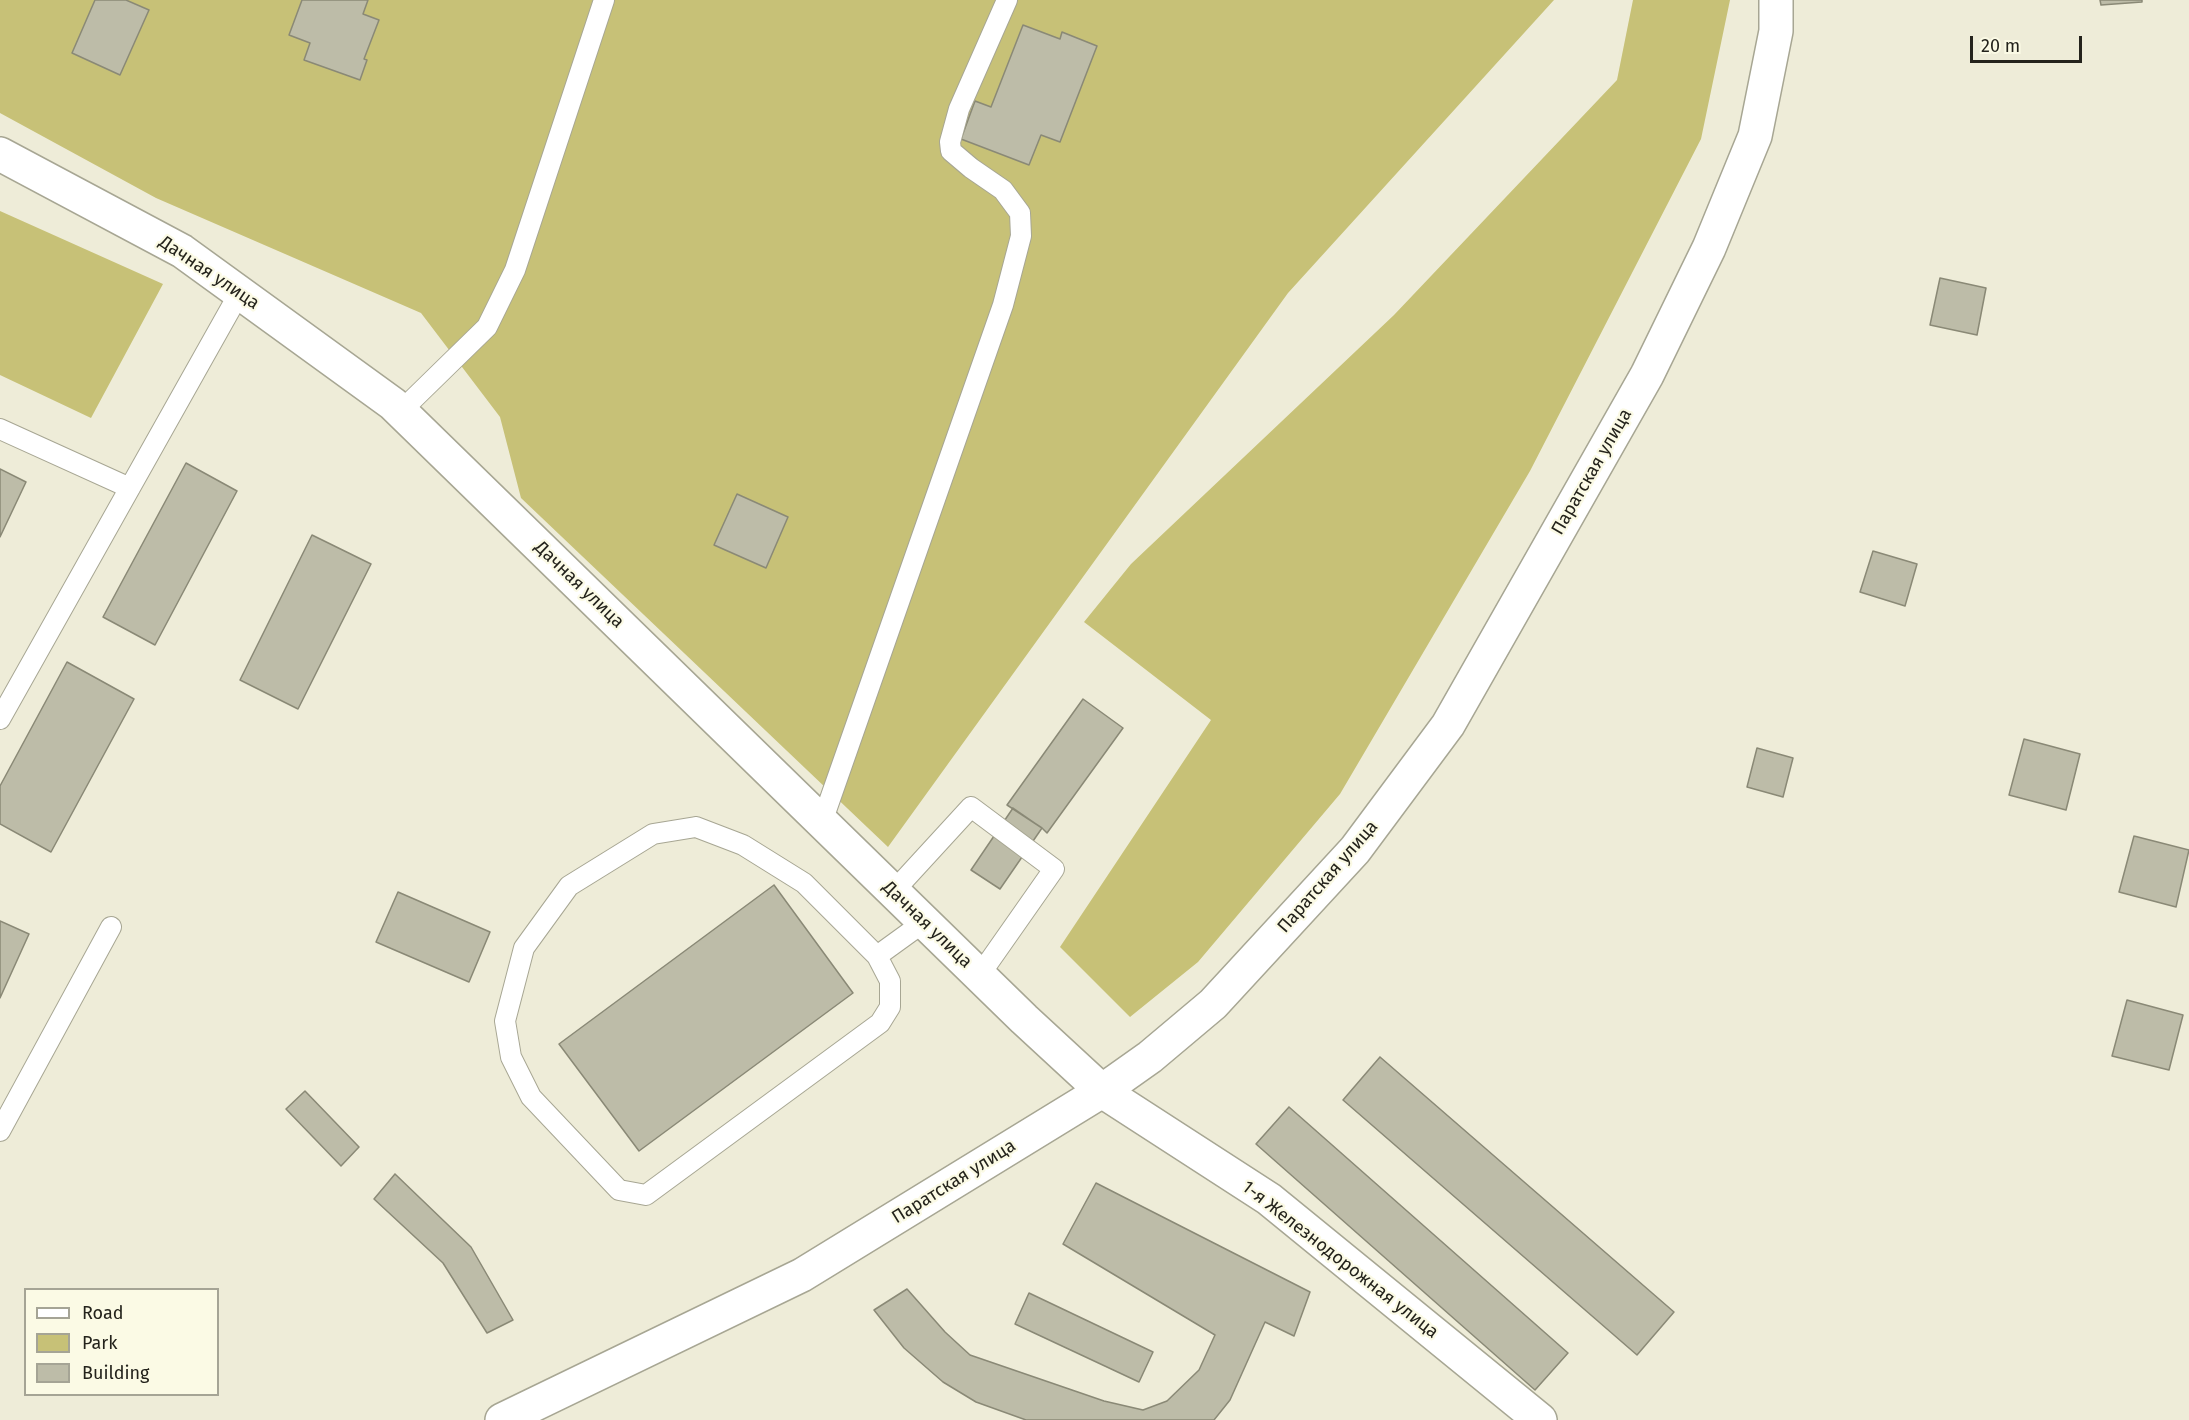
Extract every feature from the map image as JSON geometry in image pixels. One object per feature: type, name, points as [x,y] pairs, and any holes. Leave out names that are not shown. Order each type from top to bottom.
[{"type":"street","name":"Паратская улица","points":[[502,1420],[802,1275],[1102,1091],[1150,1057],[1213,1004],[1355,850],[1448,724],[1647,375],[1708,248],[1755,136],[1776,31],[1776,0]]},
{"type":"street","name":"Дачная улица","points":[[0,154],[182,251],[401,411],[892,892],[1102,1091]]},
{"type":"street","name":"1-я Железнодорожная улица","points":[[1102,1091],[1269,1199],[1540,1420]]},
{"type":"lane","points":[[401,411],[487,327],[515,270],[604,0]]},
{"type":"lane","points":[[822,822],[1003,305],[1021,236],[1020,213],[1003,190],[970,168],[951,151],[950,142],[959,109],[1007,0]]},
{"type":"lane","points":[[0,719],[240,292]]},
{"type":"lane","points":[[0,429],[130,488]]},
{"type":"lane","points":[[892,892],[971,807],[1054,869],[980,976]]},
{"type":"lane","points":[[696,827],[743,845],[804,882],[877,956],[890,981],[890,1007],[880,1023],[646,1195],[619,1190],[531,1097],[511,1057],[506,1021],[524,948],[569,886],[653,834],[696,827]]},
{"type":"lane","points":[[877,956],[924,922]]},
{"type":"lane","points":[[0,1131],[111,927]]},
{"type":"green space","points":[[0,0],[1554,0],[1288,293],[888,847],[521,498],[500,417],[421,313],[156,198],[0,113]]},
{"type":"green space","points":[[1633,0],[1730,0],[1701,139],[1530,471],[1340,794],[1198,962],[1130,1017],[1060,947],[1211,720],[1084,622],[1131,564],[1394,315],[1617,80]]},
{"type":"green space","points":[[0,211],[163,284],[91,418],[0,375]]},
{"type":"building","points":[[95,0],[126,0],[149,10],[120,75],[72,53]]},
{"type":"building","points":[[302,0],[368,0],[363,14],[379,20],[364,59],[367,60],[360,80],[304,60],[310,43],[289,35]]},
{"type":"building","points":[[2100,0],[2142,0],[2142,2],[2101,5]]},
{"type":"building","points":[[1023,25],[1060,39],[1062,32],[1097,46],[1060,142],[1041,135],[1029,165],[961,139],[975,101],[991,107]]},
{"type":"building","points":[[1940,278],[1986,288],[1977,335],[1930,325]]},
{"type":"building","points":[[186,463],[237,491],[155,645],[103,617]]},
{"type":"building","points":[[0,469],[26,482],[0,537]]},
{"type":"building","points":[[737,494],[788,517],[766,568],[714,545]]},
{"type":"building","points":[[312,535],[371,564],[298,709],[240,680]]},
{"type":"building","points":[[1873,551],[1917,564],[1905,606],[1860,592]]},
{"type":"building","points":[[67,662],[134,699],[51,852],[0,824],[0,786]]},
{"type":"building","points":[[1083,699],[1123,728],[1047,833],[1007,805]]},
{"type":"building","points":[[2024,739],[2080,754],[2066,810],[2009,795]]},
{"type":"building","points":[[1757,748],[1793,758],[1783,797],[1747,787]]},
{"type":"building","points":[[1013,808],[1042,828],[1000,889],[971,870]]},
{"type":"building","points":[[2134,836],[2189,850],[2176,907],[2119,892]]},
{"type":"building","points":[[774,885],[853,993],[639,1151],[559,1044]]},
{"type":"building","points":[[398,892],[490,932],[469,982],[376,942]]},
{"type":"building","points":[[0,921],[29,934],[0,998]]},
{"type":"building","points":[[2127,1000],[2183,1015],[2169,1070],[2112,1056]]},
{"type":"building","points":[[1380,1057],[1674,1312],[1637,1355],[1343,1100]]},
{"type":"building","points":[[305,1091],[359,1147],[341,1166],[286,1109]]},
{"type":"building","points":[[1289,1107],[1568,1353],[1535,1390],[1256,1144]]},
{"type":"building","points":[[395,1174],[471,1247],[513,1320],[487,1333],[443,1263],[374,1199]]},
{"type":"building","points":[[1096,1183],[1310,1292],[1294,1336],[1265,1322],[1230,1400],[1214,1420],[1026,1420],[976,1402],[943,1382],[904,1348],[874,1310],[907,1289],[945,1332],[970,1355],[1104,1401],[1143,1410],[1167,1401],[1199,1370],[1215,1335],[1063,1244]]},
{"type":"building","points":[[1029,1293],[1153,1352],[1139,1382],[1015,1324]]}]
